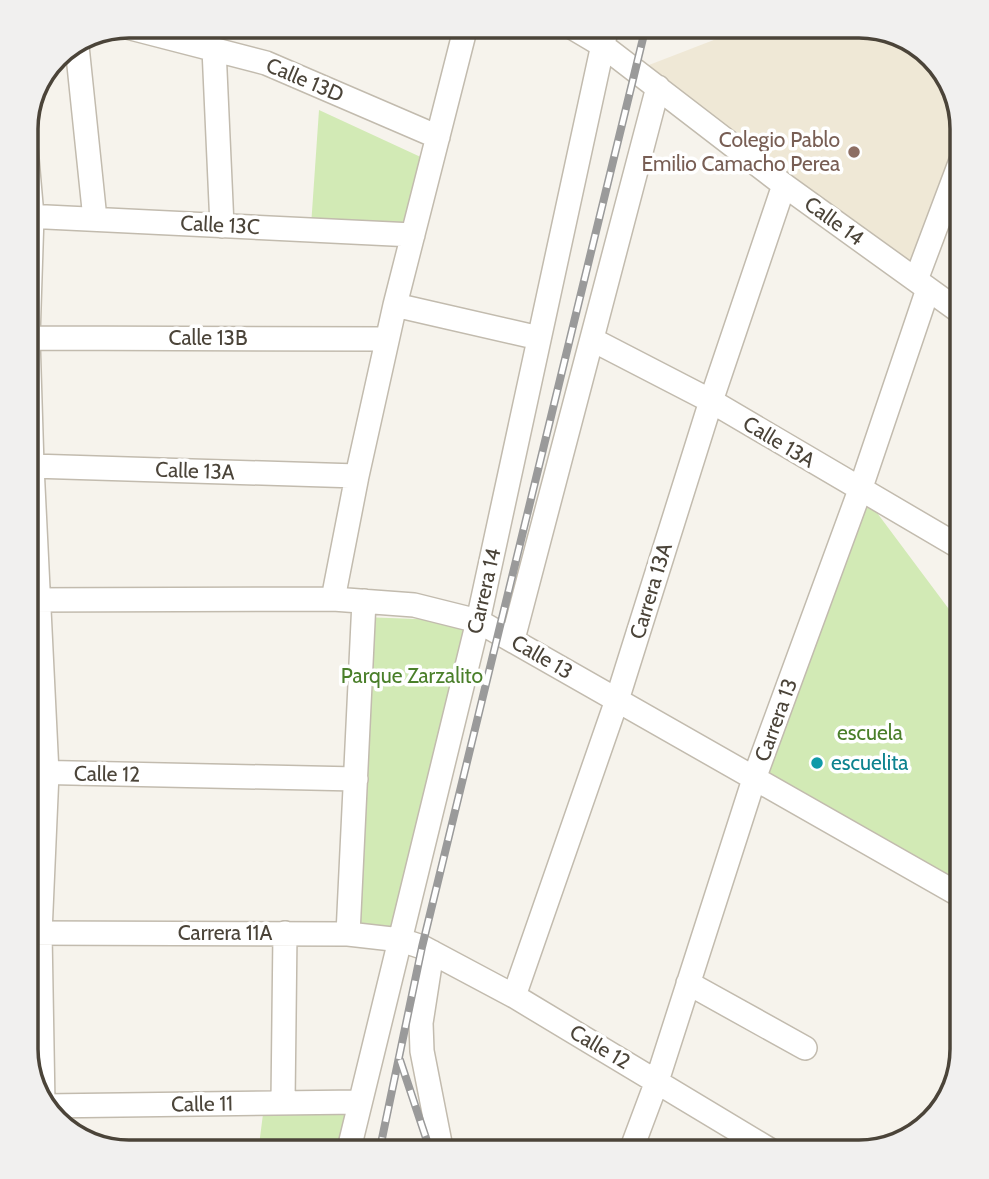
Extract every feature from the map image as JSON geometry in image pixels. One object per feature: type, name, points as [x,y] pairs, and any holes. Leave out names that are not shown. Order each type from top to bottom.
[{"type":"street","name":"Calle 13D","points":[[171,38],[266,63],[438,137]]},
{"type":"street","points":[[333,599],[387,339],[463,38]]},
{"type":"street","name":"Carrera 14","points":[[351,1140],[360,1101],[418,946],[478,621],[604,39]]},
{"type":"street","name":"Calle 14","points":[[608,39],[658,87],[784,185],[950,304]]},
{"type":"street","points":[[214,49],[222,226]]},
{"type":"street","points":[[79,55],[95,219]]},
{"type":"street","name":"Carrera 14","points":[[513,639],[658,87]]},
{"type":"street","name":"Carrera 13A","points":[[514,996],[617,701],[711,401],[784,185]]},
{"type":"street","name":"Carrera 13","points":[[635,1140],[657,1081],[755,776],[860,490],[950,196]]},
{"type":"street","name":"Calle 13C","points":[[39,216],[414,235]]},
{"type":"street","points":[[395,305],[540,338]]},
{"type":"street","name":"Calle 13B","points":[[39,338],[387,339]]},
{"type":"street","name":"Calle 13A","points":[[593,340],[711,401],[950,542]]},
{"type":"street","name":"Calle 13A","points":[[39,466],[357,475]]},
{"type":"street","name":"Calle 13","points":[[38,600],[333,599],[414,605],[478,621],[755,776],[950,889]]},
{"type":"street","points":[[348,934],[364,601]]},
{"type":"street","name":"Calle 12","points":[[38,773],[356,779]]},
{"type":"street","name":"Carrera 11A","points":[[38,933],[348,934],[418,946]]},
{"type":"street","points":[[283,1102],[285,933]]},
{"type":"street","points":[[418,946],[422,1051],[439,1140]]},
{"type":"street","name":"Calle 12","points":[[418,946],[514,996],[754,1140]]},
{"type":"street","points":[[688,983],[805,1048]]},
{"type":"street","points":[[38,1020],[41,1070]]},
{"type":"street","name":"Calle 11","points":[[58,1106],[360,1101]]},
{"type":"shaded area","name":"Colegio Pablo Emilio Camacho Perea","points":[[717,39],[865,39],[894,45],[919,61],[932,74],[946,100],[950,130],[950,210],[923,286],[636,70]]},
{"type":"green space","points":[[319,110],[425,159],[409,232],[311,226]]},
{"type":"green space","name":"escuela","points":[[860,490],[950,611],[950,889],[755,776]]},
{"type":"green space","name":"Parque Zarzalito","points":[[362,617],[443,620],[478,628],[397,941],[352,937]]},
{"type":"green space","points":[[263,1114],[350,1114],[345,1140],[260,1140]]},
{"type":"railway","points":[[382,1140],[422,947],[643,39]]},
{"type":"railway","points":[[400,1060],[427,1140]]},
{"type":"place","name":"Colegio Pablo Emilio Camacho Perea","points":[[854,152]]},
{"type":"place","name":"escuelita","points":[[817,763]]}]
